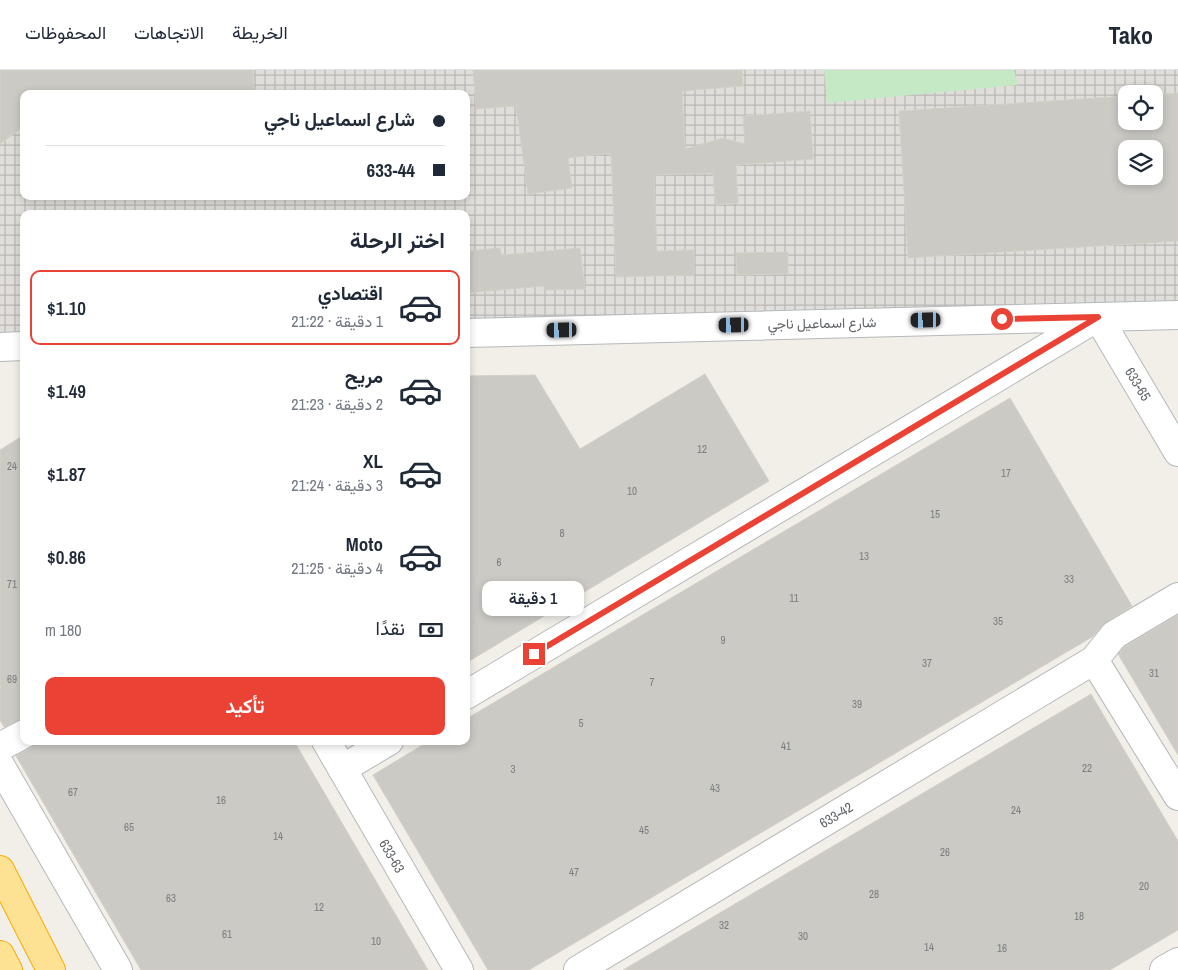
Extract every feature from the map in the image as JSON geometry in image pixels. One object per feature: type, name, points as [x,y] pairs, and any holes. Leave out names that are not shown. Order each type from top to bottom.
[{"type":"highway","points":[[0,870],[51,970]]},
{"type":"highway","points":[[0,955],[8,970]]},
{"type":"street","name":"شارع اسماعيل ناجي","points":[[470,333],[1178,315]]},
{"type":"street","name":"633-65","points":[[1098,317],[1178,452]]},
{"type":"street","points":[[470,693],[1098,317]]},
{"type":"street","points":[[0,347],[20,346]]},
{"type":"street","name":"633-42","points":[[578,970],[1094,660],[1114,634],[1178,597]]},
{"type":"street","points":[[1094,660],[1178,796]]},
{"type":"street","points":[[0,747],[20,736]]},
{"type":"street","name":"633-63","points":[[328,745],[459,970]]},
{"type":"street","points":[[342,769],[382,745]]},
{"type":"street","points":[[0,765],[118,970]]},
{"type":"street","points":[[1164,970],[1178,962]]},
{"type":"shaded area","points":[[0,70],[1178,70],[1178,301],[470,321],[470,210],[20,210],[20,334],[0,335]]},
{"type":"green space","points":[[824,70],[1014,70],[1018,85],[827,103]]},
{"type":"building","points":[[0,70],[253,70],[254,90],[20,90],[19,130],[0,144]]},
{"type":"building","points":[[473,70],[742,70],[743,86],[682,91],[685,149],[723,138],[745,144],[743,116],[810,111],[813,159],[736,165],[738,203],[715,205],[713,173],[654,175],[657,251],[694,250],[694,275],[616,277],[611,153],[568,158],[572,188],[528,194],[516,106],[476,109]]},
{"type":"building","points":[[1178,93],[1178,241],[908,258],[899,111],[1118,97],[1118,130],[1163,130],[1163,94]]},
{"type":"building","points":[[500,248],[501,255],[580,248],[585,289],[544,290],[544,286],[470,293],[470,251]]},
{"type":"building","points":[[788,252],[788,274],[737,275],[736,253]]},
{"type":"building","points":[[705,374],[769,481],[470,661],[470,376],[535,375],[580,449]]},
{"type":"building","points":[[1010,398],[1132,606],[1106,622],[1092,637],[529,970],[488,970],[373,775],[422,745],[470,745],[470,717]]},
{"type":"building","points":[[20,438],[20,720],[4,727],[0,720],[0,450]]},
{"type":"building","points":[[1178,615],[1178,755],[1118,654],[1124,647]]},
{"type":"building","points":[[1091,694],[1178,841],[1178,930],[1110,970],[623,970]]},
{"type":"building","points":[[34,745],[296,745],[428,970],[141,970],[16,756]]},
{"type":"route","points":[[534,654],[1098,317],[1002,319]]}]
